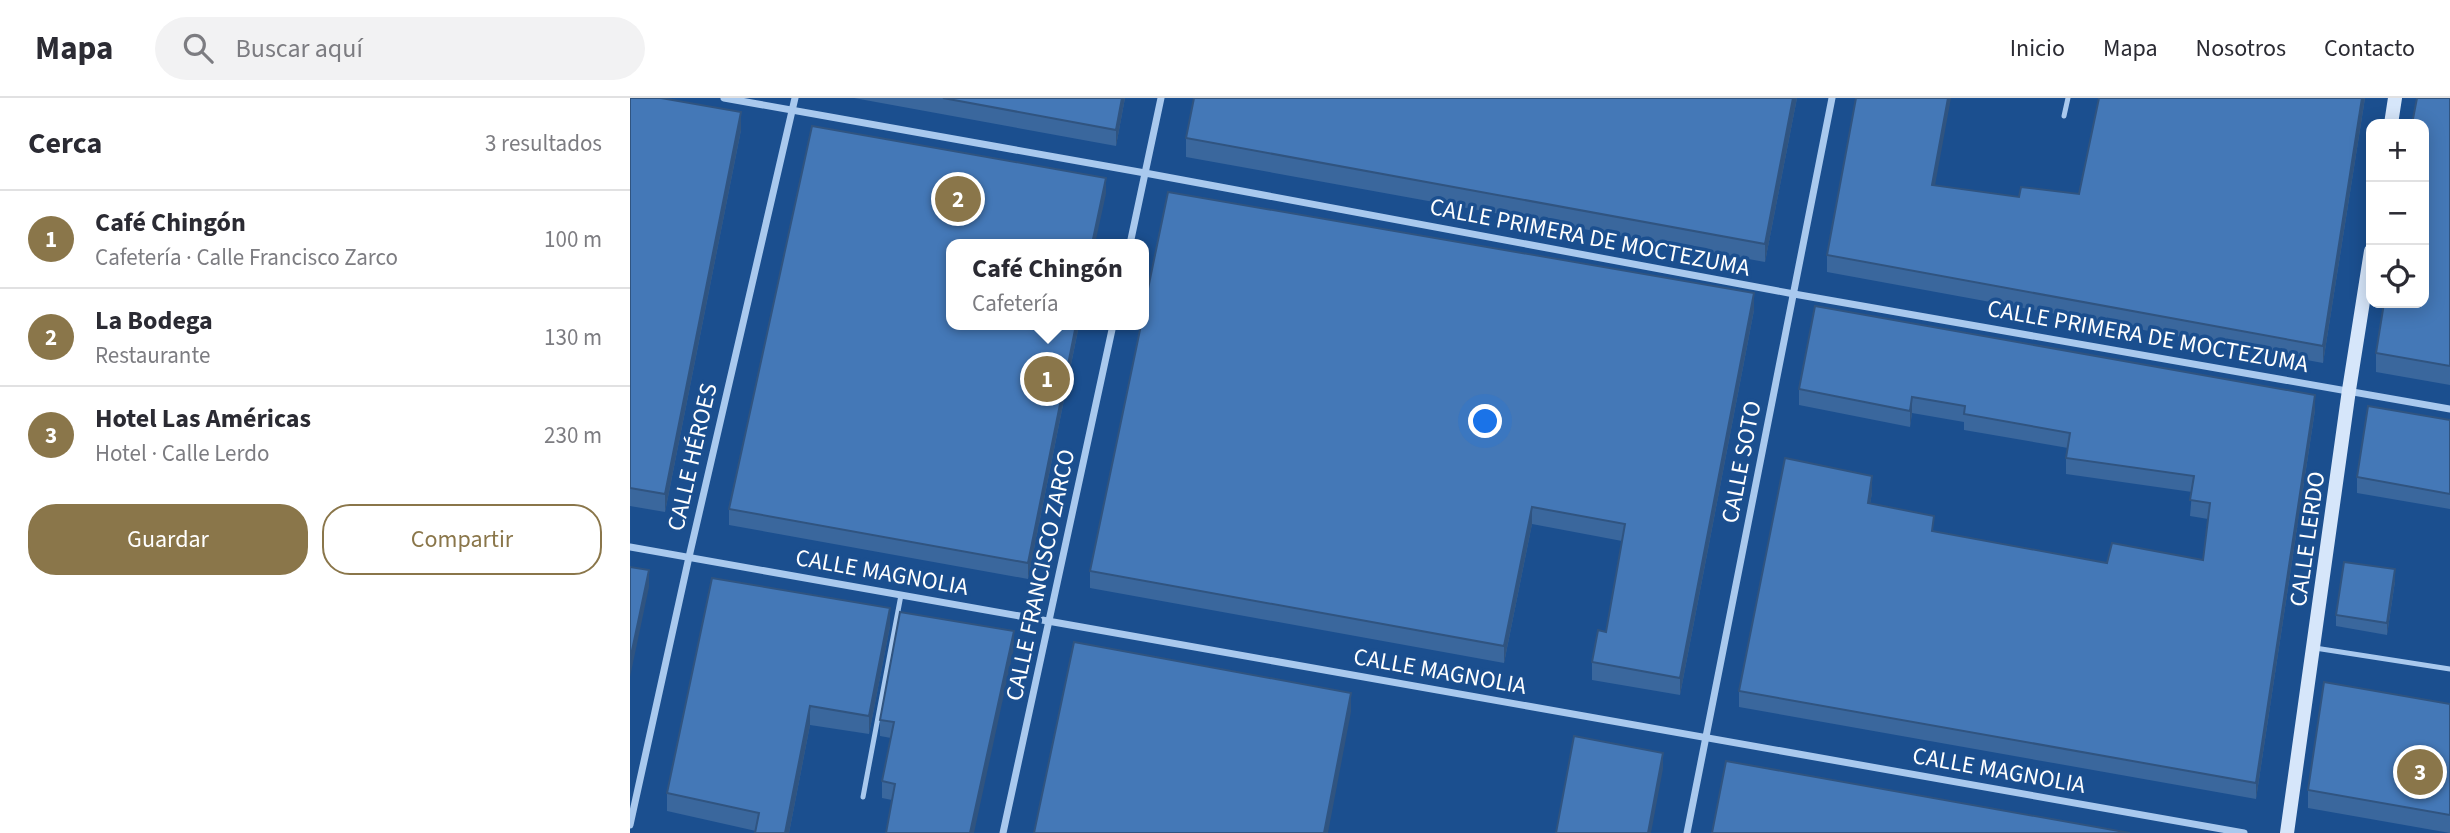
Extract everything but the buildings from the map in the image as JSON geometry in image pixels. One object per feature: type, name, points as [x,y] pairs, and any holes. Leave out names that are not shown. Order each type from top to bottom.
[{"type":"street","name":"CALLE PRIMERA DE MOCTEZUMA","points":[[724,98],[1145,173],[1794,295],[2349,390],[2450,410]]},
{"type":"street","name":"CALLE HÉROES","points":[[630,825],[795,98]]},
{"type":"street","points":[[1131,239],[1161,98]]},
{"type":"street","name":"CALLE SOTO","points":[[1687,833],[1832,98]]},
{"type":"street","points":[[2392,119],[2395,98]]},
{"type":"street","name":"CALLE LERDO","points":[[2287,833],[2366,283]]},
{"type":"street","name":"CALLE FRANCISCO ZARCO","points":[[1003,833],[1112,330]]},
{"type":"street","name":"CALLE MAGNOLIA","points":[[630,547],[2244,833]]},
{"type":"lane","points":[[2064,116],[2068,98]]},
{"type":"lane","points":[[863,797],[901,595]]},
{"type":"lane","points":[[2315,648],[2450,669]]},
{"type":"place","name":"La Bodega","points":[[958,199]]},
{"type":"place","name":"Café Chingón","points":[[1047,379]]},
{"type":"place","name":"Hotel Las Américas","points":[[2420,772]]}]
